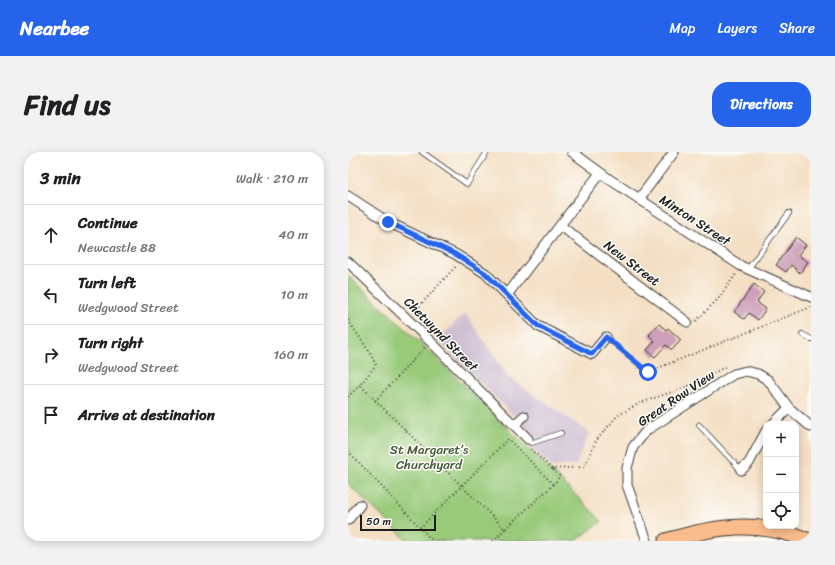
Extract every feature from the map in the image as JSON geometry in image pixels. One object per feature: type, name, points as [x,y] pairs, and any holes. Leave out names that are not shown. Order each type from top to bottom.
[{"type":"highway","points":[[666,541],[719,528],[752,527],[780,530],[809,541]]},
{"type":"street","name":"Minton Street","points":[[572,152],[600,173],[745,268],[811,297]]},
{"type":"street","points":[[639,199],[674,152]]},
{"type":"street","points":[[507,295],[600,173]]},
{"type":"street","points":[[348,196],[388,222],[455,254],[485,273],[538,326],[592,354],[606,337]]},
{"type":"street","name":"New Street","points":[[561,226],[687,322]]},
{"type":"street","name":"Chetwynd Street","points":[[348,262],[528,439]]},
{"type":"street","name":"Great Row View","points":[[647,541],[627,485],[627,468],[633,447],[647,430],[734,374],[746,372],[758,374],[768,380],[790,408],[811,427]]},
{"type":"street","points":[[776,421],[790,408]]},
{"type":"street","points":[[514,425],[524,416]]},
{"type":"street","points":[[741,470],[749,463],[763,437]]},
{"type":"street","points":[[348,520],[360,505]]},
{"type":"lane","points":[[422,152],[467,184],[487,152]]},
{"type":"lane","points":[[745,268],[789,213]]},
{"type":"lane","points":[[802,334],[811,339]]},
{"type":"lane","points":[[698,425],[741,470]]},
{"type":"lane","points":[[528,439],[531,443],[561,433]]},
{"type":"path","points":[[407,319],[463,259]]},
{"type":"path","points":[[687,322],[691,326],[719,298],[745,268]]},
{"type":"path","points":[[606,337],[648,372],[811,307]]},
{"type":"path","points":[[348,321],[370,353],[376,365],[348,397]]},
{"type":"path","points":[[375,401],[430,341]]},
{"type":"path","points":[[552,469],[584,468],[596,441],[617,416],[640,403],[686,387],[730,365],[734,374]]},
{"type":"path","points":[[360,385],[505,530]]},
{"type":"path","points":[[420,528],[508,439],[554,484]]},
{"type":"path","points":[[493,541],[554,484],[560,476],[527,445],[528,439]]},
{"type":"path","points":[[348,451],[433,541]]},
{"type":"shaded area","points":[[465,313],[509,378],[590,433],[576,465],[552,467],[529,445],[533,441],[524,429],[526,419],[522,414],[514,416],[438,340]]},
{"type":"green space","name":"St Margaret’s Churchyard","points":[[348,276],[425,347],[602,521],[576,541],[408,541],[348,484]]},
{"type":"building","points":[[796,237],[806,245],[798,255],[808,262],[800,273],[791,265],[786,272],[776,265]]},
{"type":"building","points":[[754,284],[764,292],[757,302],[766,309],[758,320],[749,313],[744,319],[734,312]]},
{"type":"building","points":[[659,324],[666,330],[668,328],[681,340],[672,350],[666,345],[655,357],[647,350],[655,341],[649,335]]},
{"type":"route","points":[[388,222],[455,254],[485,273],[538,326],[592,354],[606,337],[648,372]]}]
